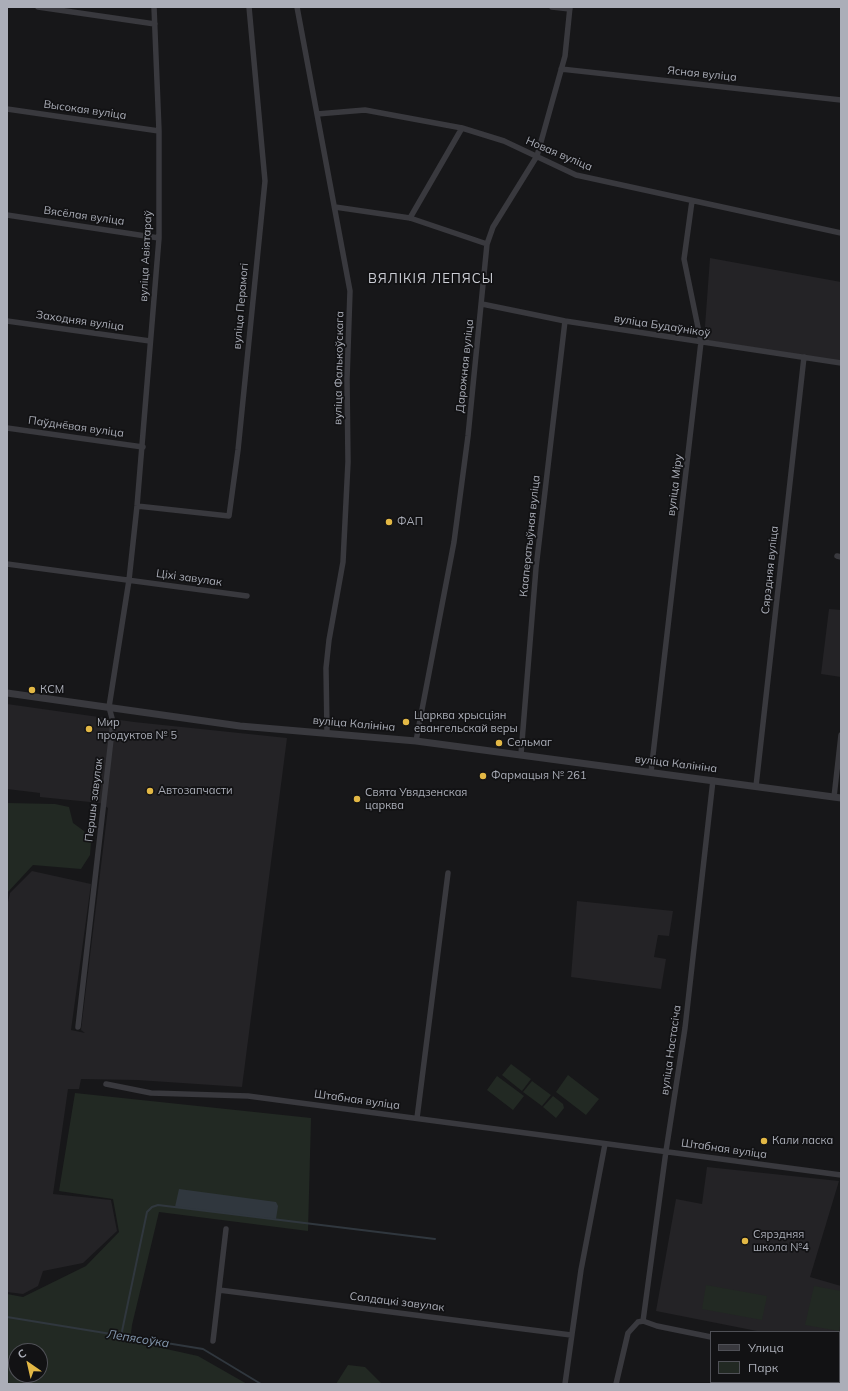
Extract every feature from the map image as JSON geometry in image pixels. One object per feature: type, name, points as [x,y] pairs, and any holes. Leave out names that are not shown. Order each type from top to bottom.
[{"type":"street","points":[[38,7],[155,24]]},
{"type":"street","name":"вуліца Авіятараў","points":[[137,506],[159,238],[160,131],[154,7]]},
{"type":"street","name":"вуліца Перамогі","points":[[137,506],[229,516],[238,450],[264,181],[249,7]]},
{"type":"street","name":"вуліца Фалькоўскага","points":[[297,7],[335,207],[350,298],[347,379],[348,462],[343,562],[330,634],[326,668],[328,733]]},
{"type":"street","points":[[552,7],[570,8]]},
{"type":"street","name":"Дарожная вуліца","points":[[416,741],[454,542],[468,436],[487,244],[493,227],[537,156],[565,56],[570,8]]},
{"type":"street","name":"Ясная вуліца","points":[[561,69],[841,100]]},
{"type":"street","name":"Высокая вуліца","points":[[7,109],[160,131]]},
{"type":"street","name":"Новая вуліца","points":[[317,114],[365,110],[462,128],[504,141],[576,175],[841,233]]},
{"type":"street","points":[[410,218],[462,128]]},
{"type":"street","name":"вуліца Міру","points":[[651,772],[701,342],[684,260],[692,201]]},
{"type":"street","points":[[335,207],[410,218],[487,244]]},
{"type":"street","name":"Вясёлая вуліца","points":[[7,215],[159,238]]},
{"type":"street","name":"вуліца Будаўнікоў","points":[[482,304],[565,321],[841,363]]},
{"type":"street","name":"Заходняя вуліца","points":[[7,321],[150,341]]},
{"type":"street","name":"Кааператыўная вуліца","points":[[521,754],[536,568],[565,321]]},
{"type":"street","name":"Сярэдняя вуліца","points":[[756,786],[804,357]]},
{"type":"street","name":"Паўднёвая вуліца","points":[[7,428],[143,446]]},
{"type":"street","name":"Першы завулак","points":[[78,1027],[113,722],[109,707],[129,580],[137,506]]},
{"type":"street","name":"Ціхі завулак","points":[[7,564],[247,596]]},
{"type":"street","name":"вуліца Калініна","points":[[7,693],[240,726],[416,741],[838,797]]},
{"type":"street","points":[[838,797],[841,735]]},
{"type":"street","name":"вуліца Настасіча","points":[[643,1321],[666,1151],[685,1028],[713,780]]},
{"type":"street","points":[[417,1118],[448,874]]},
{"type":"street","name":"Штабная вуліца","points":[[106,1084],[151,1093],[248,1096],[841,1175]]},
{"type":"street","points":[[565,1384],[581,1270],[605,1144]]},
{"type":"street","points":[[213,1341],[226,1229]]},
{"type":"street","name":"Салдацкі завулак","points":[[220,1290],[571,1336]]},
{"type":"street","points":[[616,1384],[628,1333],[638,1322],[643,1321],[657,1326],[710,1337]]},
{"type":"shaded area","points":[[710,258],[841,282],[841,361],[704,340]]},
{"type":"shaded area","points":[[829,609],[841,610],[841,677],[821,674]]},
{"type":"shaded area","points":[[7,704],[134,722],[287,738],[242,1087],[137,1080],[81,1079],[79,1089],[68,1089],[53,1194],[111,1200],[117,1231],[83,1263],[43,1271],[38,1286],[23,1294],[7,1292],[7,906],[10,893],[32,871],[91,884],[71,1030],[85,1033],[81,1030],[108,808],[100,803],[40,797],[40,793],[7,789]]},
{"type":"shaded area","points":[[577,901],[673,911],[669,936],[658,935],[654,957],[666,959],[661,989],[571,977]]},
{"type":"shaded area","name":"Сярэдняя школа №4","points":[[707,1167],[839,1181],[810,1277],[841,1286],[841,1348],[840,1331],[757,1331],[656,1311],[676,1199],[702,1204]]},
{"type":"shaded area","points":[[179,1189],[276,1202],[278,1206],[276,1219],[175,1207]]},
{"type":"green space","points":[[7,803],[55,804],[69,807],[73,823],[84,831],[91,842],[90,855],[81,869],[33,865],[7,893]]},
{"type":"green space","points":[[511,1064],[531,1079],[522,1091],[502,1075]]},
{"type":"green space","points":[[568,1075],[599,1099],[586,1115],[556,1092]]},
{"type":"green space","points":[[497,1076],[524,1096],[513,1110],[487,1090]]},
{"type":"green space","points":[[532,1081],[551,1095],[542,1106],[523,1092]]},
{"type":"green space","points":[[75,1093],[311,1118],[308,1231],[159,1212],[132,1325],[130,1341],[198,1356],[247,1384],[7,1384],[7,1294],[23,1297],[86,1266],[119,1232],[113,1199],[59,1191]]},
{"type":"green space","points":[[553,1096],[563,1104],[564,1108],[556,1118],[543,1107]]},
{"type":"green space","points":[[706,1285],[767,1296],[762,1320],[702,1309]]},
{"type":"green space","points":[[814,1286],[841,1291],[841,1321],[839,1331],[805,1325]]},
{"type":"green space","points":[[348,1365],[365,1367],[382,1384],[336,1384]]},
{"type":"waterway","points":[[121,1336],[147,1212],[152,1207],[158,1205],[435,1239]]},
{"type":"waterway","name":"Лепясоўка","points":[[7,1317],[203,1349],[261,1384]]},
{"type":"place","name":"ФАП","points":[[389,522]]},
{"type":"place","name":"КСМ","points":[[32,690]]},
{"type":"place","name":"Царква хрысціян евангельскай веры","points":[[406,722]]},
{"type":"place","name":"Мир продуктов № 5","points":[[89,729]]},
{"type":"place","name":"Сельмаг","points":[[499,743]]},
{"type":"place","name":"Фармацыя № 261","points":[[483,776]]},
{"type":"place","name":"Автозапчасти","points":[[150,791]]},
{"type":"place","name":"Свята Увядзенская царква","points":[[357,799]]},
{"type":"place","name":"Кали ласка","points":[[764,1141]]},
{"type":"place","name":"Сярэдняя школа №4","points":[[745,1241]]},
{"type":"district","name":"ВЯЛІКІЯ ЛЕПЯСЫ","points":[[431,279]]}]
